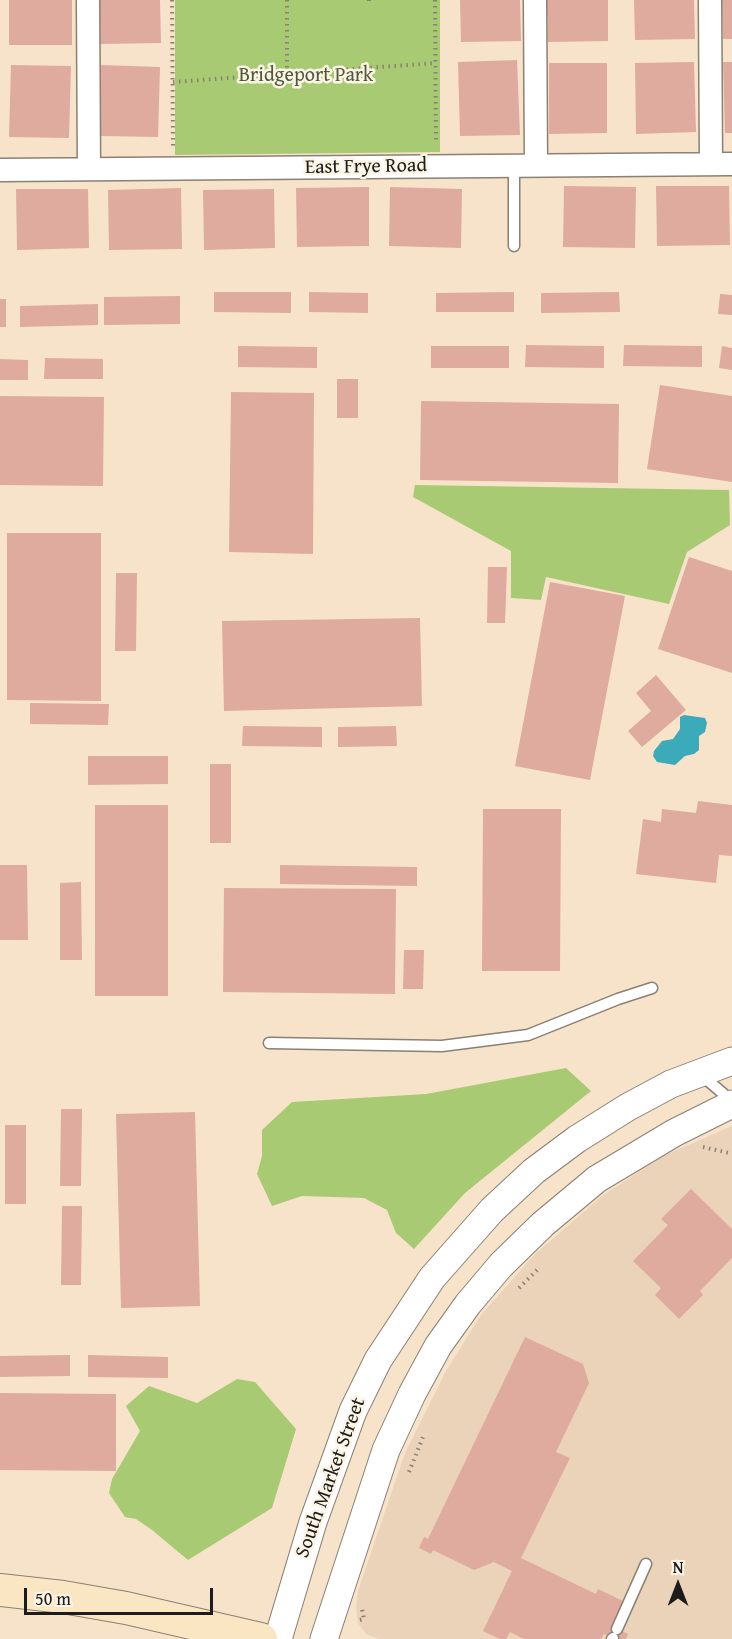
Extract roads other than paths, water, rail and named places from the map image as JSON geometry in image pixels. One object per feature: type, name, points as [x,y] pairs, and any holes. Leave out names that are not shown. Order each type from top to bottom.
[{"type":"main road","points":[[0,1590],[63,1597],[126,1608],[261,1639]]},
{"type":"street","points":[[88,0],[89,169]]},
{"type":"street","points":[[525,165],[535,0]]},
{"type":"street","points":[[710,0],[722,164]]},
{"type":"street","name":"East Frye Road","points":[[0,170],[722,164]]},
{"type":"street","name":"South Market Street","points":[[278,1639],[332,1463],[353,1411],[378,1360],[432,1278],[492,1210],[534,1171],[577,1139],[628,1107],[671,1084],[732,1061]]},
{"type":"street","points":[[324,1639],[386,1450],[438,1346],[468,1304],[501,1265],[543,1224],[597,1179],[674,1133],[732,1102]]},
{"type":"lane","points":[[514,246],[525,165]]},
{"type":"lane","points":[[269,1043],[442,1046],[528,1035],[652,988]]},
{"type":"lane","points":[[699,1073],[732,1102]]},
{"type":"lane","points":[[614,1635],[646,1564]]},
{"type":"water","points":[[684,715],[705,718],[707,723],[705,732],[699,736],[699,750],[685,756],[675,765],[657,762],[653,756],[654,751],[662,741],[673,739],[680,729],[680,717]]},
{"type":"park label","name":"Bridgeport Park","points":[[306,76]]}]
